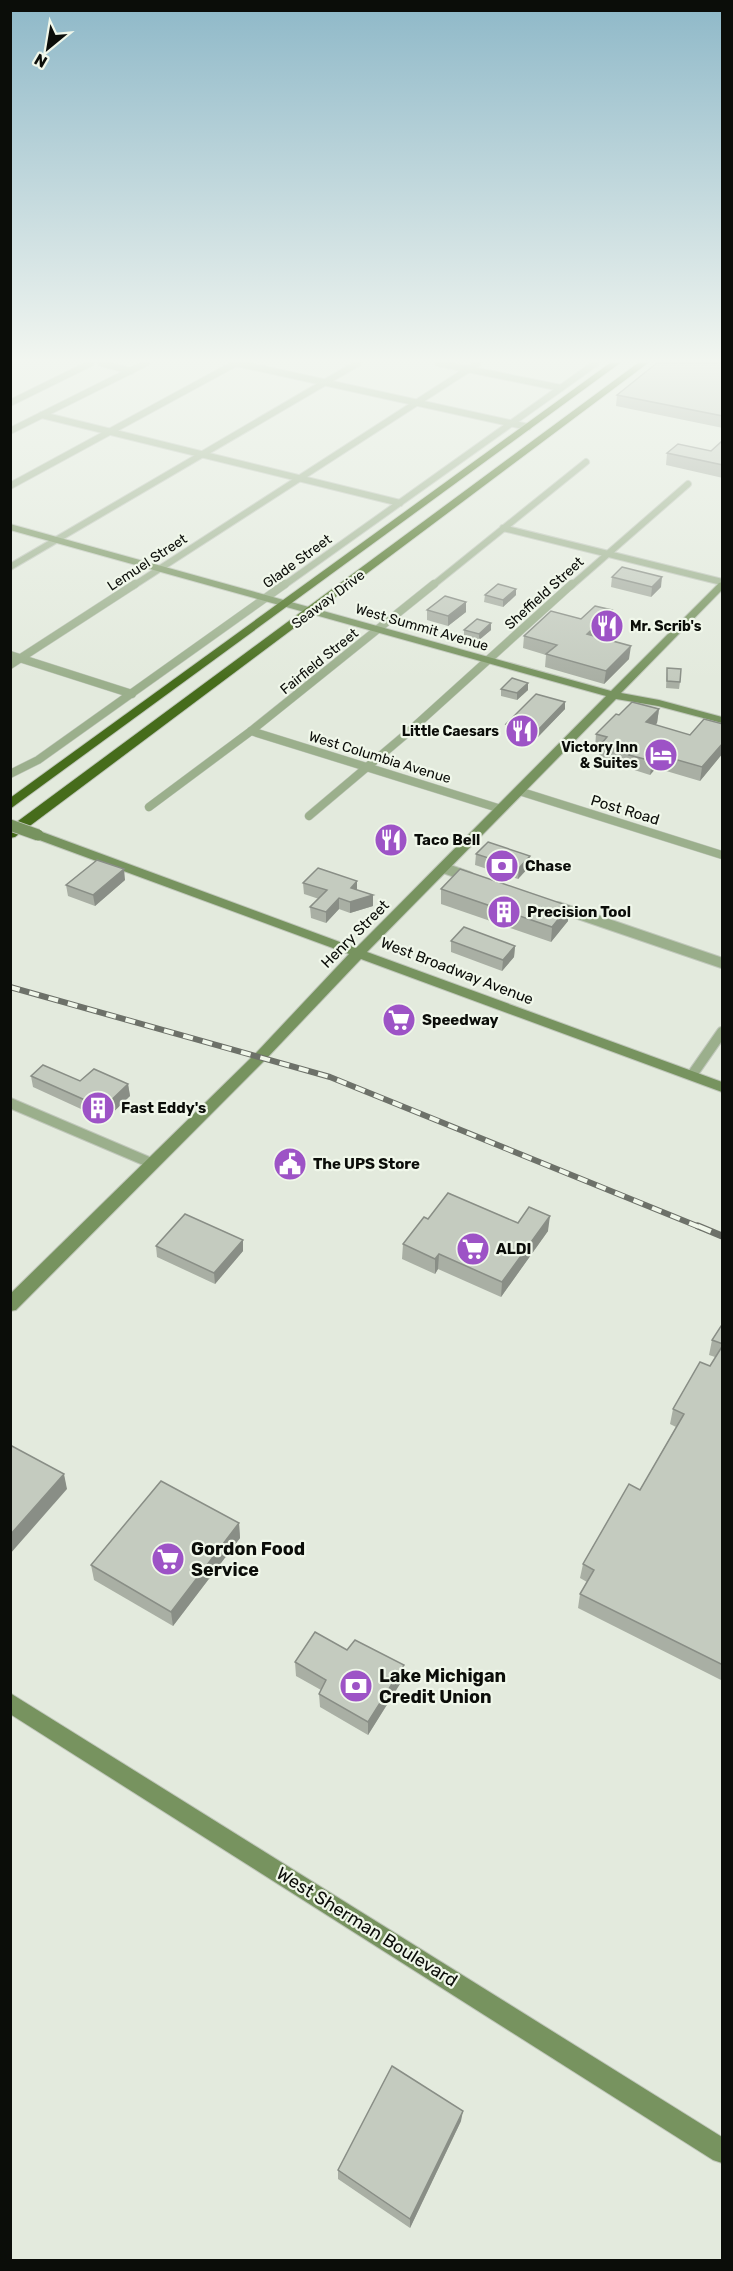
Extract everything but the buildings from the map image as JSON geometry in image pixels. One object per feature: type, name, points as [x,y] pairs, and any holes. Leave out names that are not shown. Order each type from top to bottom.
[{"type":"highway","name":"Seaway Drive","points":[[10,805],[341,569],[356,553],[471,469]]},
{"type":"highway","name":"Seaway Drive","points":[[10,834],[502,469]]},
{"type":"highway","points":[[327,600],[334,589],[402,537],[392,533],[378,537]]},
{"type":"highway","points":[[201,693],[186,692],[182,688],[288,605]]},
{"type":"main road","name":"West Summit Avenue","points":[[10,527],[488,661],[614,695],[659,703],[723,720]]},
{"type":"main road","name":"Henry Street","points":[[10,1305],[151,1162],[261,1056],[723,583]]},
{"type":"main road","name":"West Broadway Avenue","points":[[10,825],[361,952],[723,1087]]},
{"type":"main road","name":"West Sherman Boulevard","points":[[10,1702],[723,2151]]},
{"type":"street","points":[[10,486],[42,469]]},
{"type":"street","points":[[10,567],[176,469]]},
{"type":"street","points":[[263,469],[400,503]]},
{"type":"street","name":"Lemuel Street","points":[[10,665],[314,469]]},
{"type":"street","name":"Glade Street","points":[[10,774],[38,760],[447,469]]},
{"type":"street","name":"Fairfield Street","points":[[149,807],[251,731],[577,469]]},
{"type":"street","name":"Sheffield Street","points":[[309,816],[368,768],[580,576],[688,484]]},
{"type":"street","points":[[503,528],[723,583]]},
{"type":"street","points":[[10,655],[132,694]]},
{"type":"street","name":"West Columbia Avenue","points":[[251,731],[501,809]]},
{"type":"street","name":"Post Road","points":[[519,791],[723,855]]},
{"type":"street","points":[[444,868],[483,881]]},
{"type":"street","points":[[550,904],[723,963]]},
{"type":"street","points":[[692,1076],[723,1032]]},
{"type":"street","points":[[10,1103],[151,1162]]},
{"type":"railway","points":[[10,987],[330,1077],[702,1228]]},
{"type":"railway","points":[[698,1226],[722,1236]]},
{"type":"place","name":"Mr. Scrib's","points":[[607,626]]},
{"type":"place","name":"Little Caesars","points":[[522,731]]},
{"type":"place","name":"Victory Inn & Suites","points":[[661,755]]},
{"type":"place","name":"Taco Bell","points":[[391,840]]},
{"type":"place","name":"Chase","points":[[502,866]]},
{"type":"place","name":"Precision Tool","points":[[504,912]]},
{"type":"place","name":"Speedway","points":[[399,1020]]},
{"type":"place","name":"Fast Eddy's","points":[[98,1108]]},
{"type":"place","name":"The UPS Store","points":[[290,1164]]},
{"type":"place","name":"ALDI","points":[[473,1249]]},
{"type":"place","name":"Gordon Food Service","points":[[168,1559]]},
{"type":"place","name":"Lake Michigan Credit Union","points":[[356,1686]]}]
